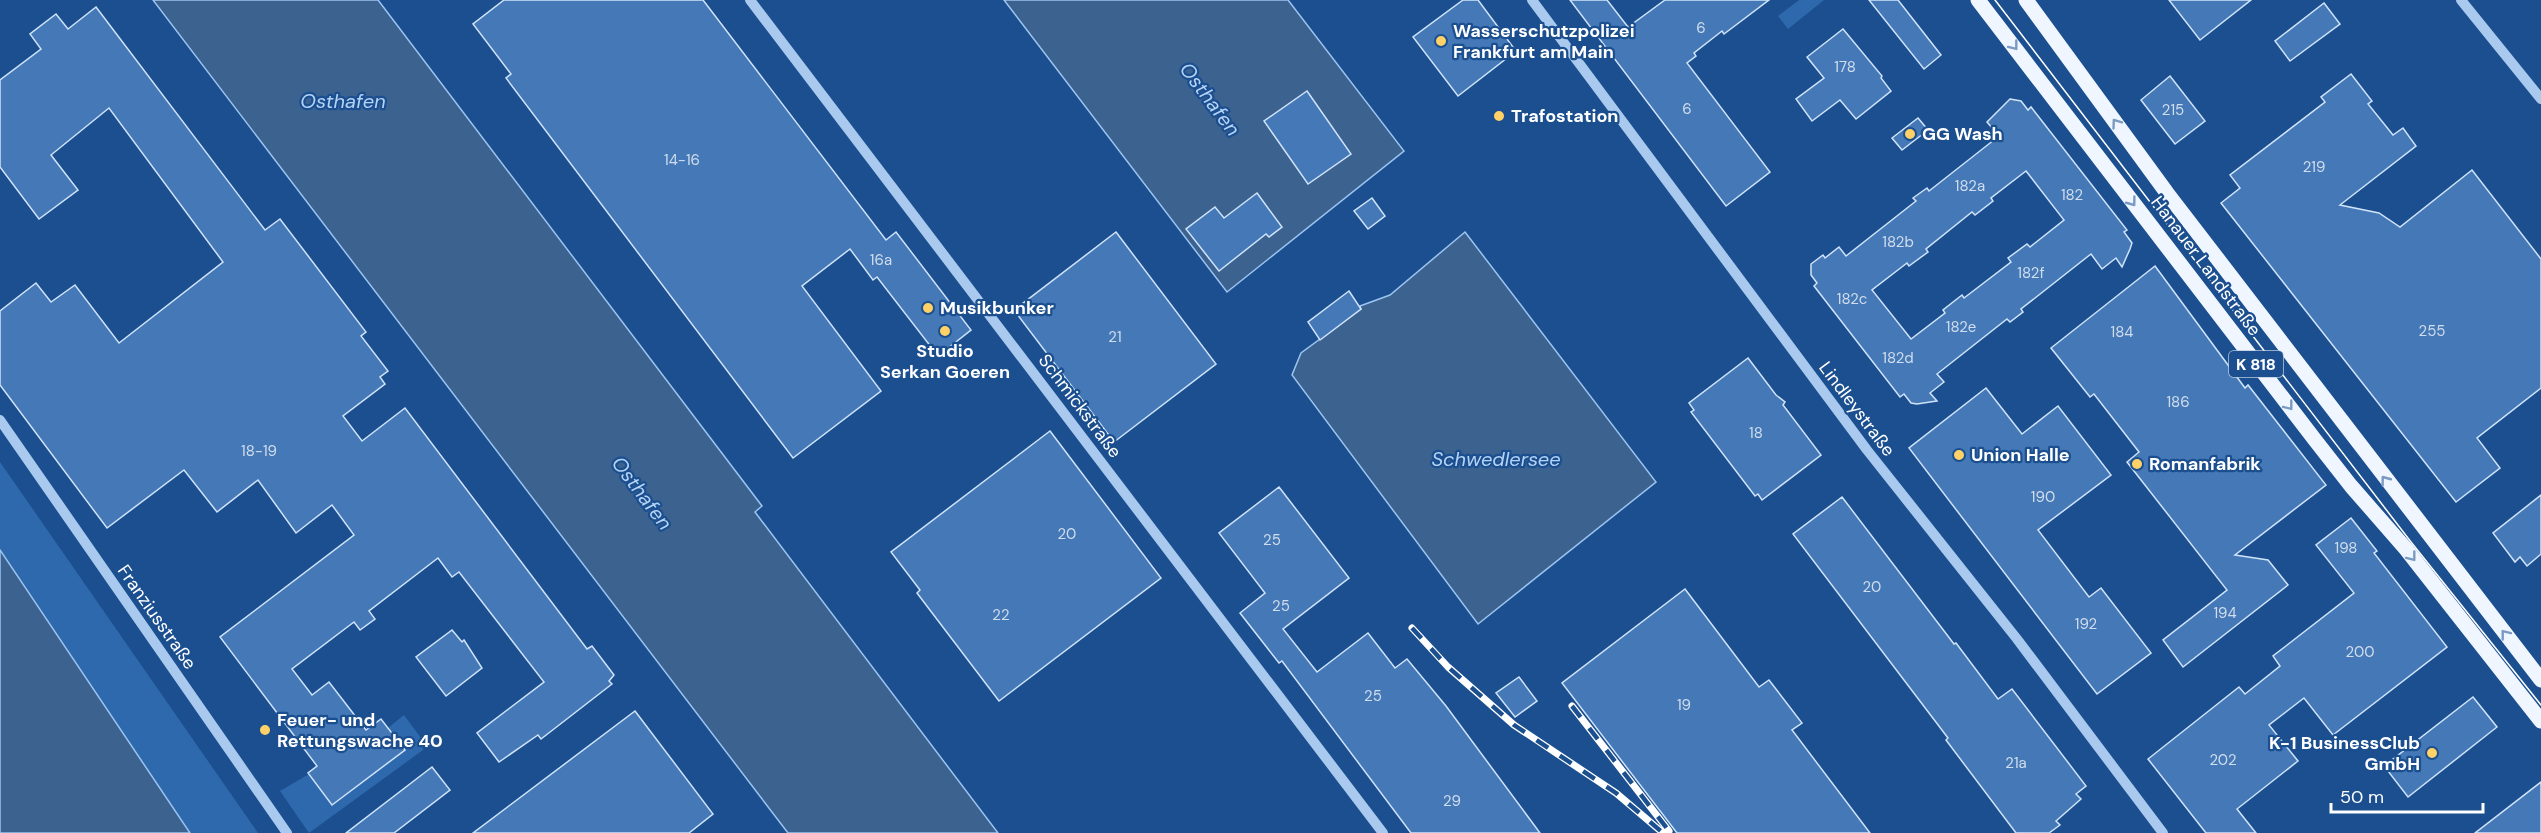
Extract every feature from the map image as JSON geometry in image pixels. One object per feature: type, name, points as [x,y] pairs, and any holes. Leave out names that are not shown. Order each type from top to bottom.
[{"type":"main road","name":"Hanauer Landstraße","points":[[1978,0],[2308,431],[2351,486],[2406,549],[2541,721]]},
{"type":"main road","name":"Hanauer Landstraße","points":[[2026,0],[2168,194],[2541,680]]},
{"type":"street","name":"Schmickstraße","points":[[750,0],[1383,833]]},
{"type":"street","name":"Lindleystraße","points":[[1532,0],[1866,450],[2017,639],[2163,833]]},
{"type":"street","points":[[2461,0],[2541,99]]},
{"type":"street","name":"Franziusstraße","points":[[0,420],[287,833]]},
{"type":"shaded area","points":[[1799,0],[1824,0],[1788,29],[1778,16]]},
{"type":"shaded area","points":[[0,462],[258,833],[190,833],[0,550]]},
{"type":"shaded area","points":[[404,715],[421,738],[423,750],[309,833],[280,791],[309,774],[333,805],[404,750],[388,728]]},
{"type":"water","name":"Osthafen","points":[[153,0],[378,0],[762,506],[755,512],[998,833],[788,833]]},
{"type":"water","name":"Osthafen","points":[[1004,0],[1288,0],[1404,151],[1227,292]]},
{"type":"water","name":"Schwedlersee","points":[[1465,232],[1656,482],[1478,624],[1292,375],[1301,353],[1361,309],[1360,306],[1390,295]]},
{"type":"water","points":[[0,550],[190,833],[0,833]]},
{"type":"building","points":[[504,0],[703,0],[886,240],[896,232],[971,330],[938,356],[877,277],[873,280],[850,249],[802,286],[881,391],[793,458],[506,78],[511,74],[473,24]]},
{"type":"building","points":[[1463,0],[1478,0],[1516,51],[1458,96],[1413,37]]},
{"type":"building","points":[[1570,0],[1607,0],[1628,27],[1665,0],[1769,0],[1724,34],[1722,31],[1694,53],[1696,56],[1687,63],[1770,172],[1726,206]]},
{"type":"building","points":[[1869,0],[1898,0],[1941,55],[1924,69]]},
{"type":"building","points":[[2169,0],[2251,0],[2200,40]]},
{"type":"building","points":[[2324,3],[2340,24],[2290,61],[2275,41]]},
{"type":"building","points":[[96,7],[265,230],[280,219],[366,332],[361,336],[388,371],[380,377],[385,384],[343,416],[362,441],[405,408],[587,649],[592,646],[614,675],[609,681],[612,684],[541,739],[538,735],[499,762],[477,733],[544,682],[459,572],[452,577],[438,558],[369,611],[375,619],[360,630],[354,622],[292,669],[312,695],[329,682],[366,730],[381,719],[405,750],[332,805],[308,773],[317,766],[220,637],[354,535],[332,505],[296,533],[258,480],[217,512],[184,470],[107,528],[0,385],[0,311],[36,283],[51,302],[75,285],[119,343],[223,262],[109,108],[51,155],[78,190],[39,219],[0,167],[0,80],[41,49],[30,34],[56,14],[68,29]]},
{"type":"building","points":[[1843,29],[1882,76],[1881,78],[1891,91],[1856,119],[1840,100],[1812,121],[1796,99],[1824,78],[1807,57]]},
{"type":"building","points":[[2351,74],[2372,101],[2368,104],[2393,135],[2403,128],[2416,146],[2340,205],[2379,213],[2400,227],[2472,170],[2541,259],[2541,388],[2477,438],[2500,468],[2456,502],[2221,203],[2240,188],[2230,175],[2325,102],[2321,97]]},
{"type":"building","points":[[2170,76],[2205,121],[2175,144],[2141,100]]},
{"type":"building","points":[[1307,91],[1351,154],[1308,184],[1264,121]]},
{"type":"building","points":[[2010,99],[2021,101],[2028,110],[2031,107],[2127,230],[2124,232],[2132,243],[2122,267],[2116,258],[2102,269],[2091,254],[2021,309],[2023,312],[2010,322],[2007,319],[1937,374],[1944,382],[1930,393],[1937,401],[1911,403],[1904,394],[1900,397],[1814,286],[1817,283],[1811,275],[1811,264],[1823,255],[1825,258],[1839,247],[1846,256],[1916,201],[1913,198],[1927,188],[1929,191],[1999,136],[1987,122]],"holes":[[[2026,171],[2064,220],[2030,247],[2027,244],[2008,258],[2011,262],[1964,298],[1962,295],[1943,310],[1945,313],[1911,339],[1872,290],[1907,263],[1909,266],[1928,252],[1926,249],[1972,212],[1975,215],[1993,201],[1991,198]]]},
{"type":"building","name":"GG Wash","points":[[1918,118],[1928,130],[1902,150],[1892,138]]},
{"type":"building","points":[[1257,193],[1282,227],[1269,237],[1266,234],[1219,271],[1186,229],[1215,207],[1224,218]]},
{"type":"building","points":[[1372,198],[1385,216],[1368,229],[1354,211]]},
{"type":"building","points":[[1116,232],[1216,364],[1114,442],[1014,310]]},
{"type":"building","points":[[2155,266],[2245,388],[2248,385],[2326,485],[2235,555],[2268,560],[2288,585],[2183,667],[2163,640],[2227,590],[2127,462],[2139,452],[2094,394],[2090,397],[2051,348]]},
{"type":"building","points":[[1349,291],[1361,309],[1320,340],[1308,322]]},
{"type":"building","points":[[1748,358],[1776,395],[1785,402],[1783,405],[1821,455],[1762,500],[1758,494],[1755,496],[1691,412],[1694,410],[1689,403]]},
{"type":"building","points":[[1986,388],[2022,434],[2058,406],[2111,475],[2038,530],[2089,597],[2101,588],[2151,653],[2097,694],[1909,448]]},
{"type":"building","points":[[1050,431],[1161,578],[999,701],[917,593],[920,590],[891,552]]},
{"type":"building","points":[[1279,487],[1349,578],[1283,629],[1317,672],[1368,633],[1395,668],[1407,659],[1446,706],[1540,833],[1411,833],[1282,661],[1279,663],[1240,613],[1265,593],[1219,533]]},
{"type":"building","points":[[2541,495],[2541,554],[2527,566],[2520,557],[2515,562],[2493,533]]},
{"type":"building","points":[[1842,497],[1998,699],[2012,689],[2086,786],[2076,794],[2081,799],[2056,821],[2060,825],[2049,833],[2016,833],[1946,740],[1948,738],[1793,534]]},
{"type":"building","points":[[2351,518],[2377,551],[2374,553],[2447,647],[2333,735],[2304,698],[2269,725],[2298,761],[2237,809],[2256,833],[2206,833],[2148,759],[2239,687],[2245,694],[2280,666],[2273,656],[2354,593],[2316,545]]},
{"type":"building","points":[[1685,589],[1759,687],[1769,680],[1802,723],[1792,730],[1870,833],[1677,833],[1562,683]]},
{"type":"building","points":[[452,630],[462,642],[464,640],[482,668],[446,696],[416,657]]},
{"type":"building","points":[[1519,677],[1537,701],[1515,717],[1496,693]]},
{"type":"building","name":"K-1 BusinessClub GmbH","points":[[2473,697],[2497,727],[2408,797],[2384,766]]},
{"type":"building","points":[[635,711],[713,814],[689,833],[473,833]]},
{"type":"building","points":[[432,767],[450,790],[394,833],[346,833]]},
{"type":"building","points":[[2541,782],[2541,833],[2475,833]]},
{"type":"tram line","points":[[1995,0],[2411,542],[2541,705]]},
{"type":"railway","points":[[1412,628],[1448,667],[1514,725],[1616,793],[1663,833]]},
{"type":"railway","points":[[1572,706],[1669,831]]},
{"type":"place","name":"Wasserschutzpolizei Frankfurt am Main","points":[[1441,41]]},
{"type":"place","name":"Trafostation","points":[[1499,116]]},
{"type":"place","name":"GG Wash","points":[[1910,134]]},
{"type":"place","name":"Musikbunker","points":[[928,308]]},
{"type":"place","name":"Studio Serkan Goeren","points":[[945,331]]},
{"type":"place","name":"Union Halle","points":[[1959,455]]},
{"type":"place","name":"Romanfabrik","points":[[2137,464]]},
{"type":"place","name":"Feuer- und Rettungswache 40","points":[[265,730]]},
{"type":"place","name":"K-1 BusinessClub GmbH","points":[[2432,753]]}]
